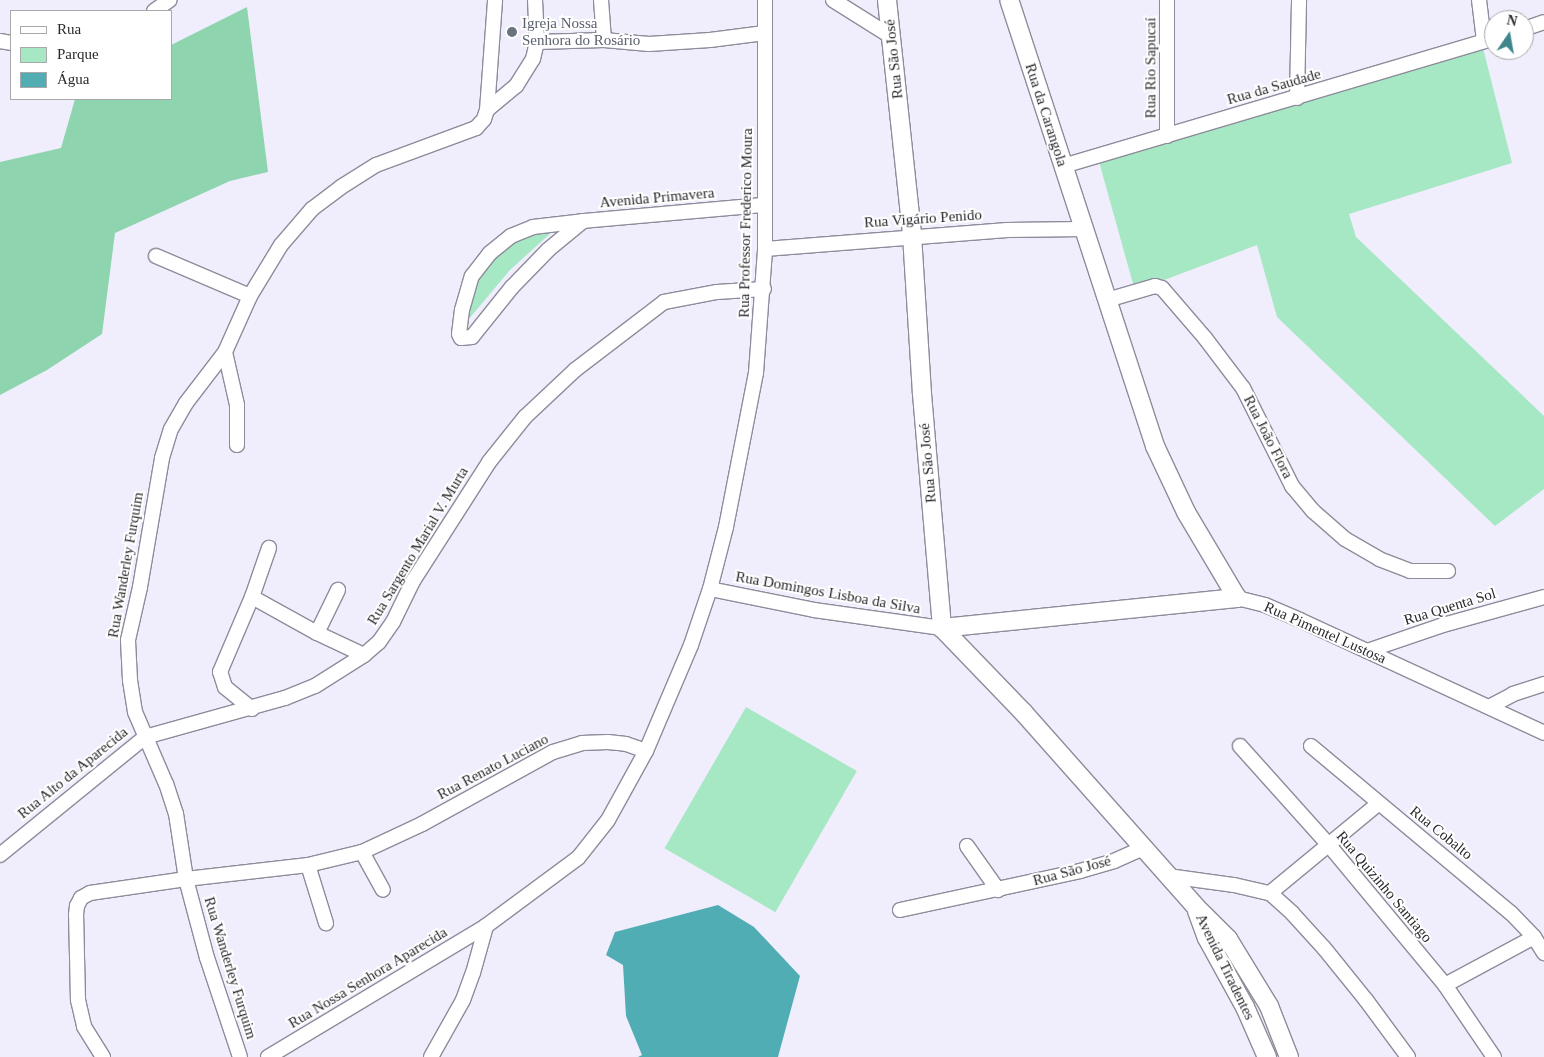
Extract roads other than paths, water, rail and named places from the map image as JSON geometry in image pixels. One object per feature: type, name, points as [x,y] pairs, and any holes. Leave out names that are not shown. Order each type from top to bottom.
[{"type":"main road","name":"Rua São José","points":[[887,0],[912,236],[922,394],[942,628]]},
{"type":"main road","name":"Rua da Carangola","points":[[1009,0],[1084,230]]},
{"type":"main road","points":[[1084,230],[1155,446],[1186,512],[1237,598]]},
{"type":"main road","name":"Rua Pimentel Lustosa","points":[[942,628],[1237,598]]},
{"type":"main road","points":[[942,628],[1023,712],[1195,906]]},
{"type":"main road","name":"Avenida Tiradentes","points":[[1195,906],[1207,938],[1245,1007],[1266,1057]]},
{"type":"main road","name":"Avenida Tiradentes","points":[[1195,906],[1228,938],[1269,1006],[1289,1057]]},
{"type":"street","points":[[155,10],[170,0]]},
{"type":"street","points":[[487,110],[495,0]]},
{"type":"street","points":[[487,110],[516,86],[526,74],[537,42],[535,0]]},
{"type":"street","points":[[600,0],[604,40]]},
{"type":"street","name":"Rua Professor Frederico Moura","points":[[710,588],[726,527],[755,382],[764,289],[766,0]]},
{"type":"street","points":[[833,0],[892,37]]},
{"type":"street","name":"Rua Rio Sapucaí","points":[[1167,0],[1167,136]]},
{"type":"street","points":[[1298,98],[1299,0]]},
{"type":"street","points":[[1479,0],[1484,20]]},
{"type":"street","points":[[537,42],[604,40],[648,44],[765,34]]},
{"type":"street","name":"Rua da Saudade","points":[[1063,166],[1298,98],[1484,41]]},
{"type":"street","name":"Rua Wanderley Furquim","points":[[240,1057],[207,958],[186,879],[176,814],[166,784],[135,712],[132,696],[128,640],[142,577],[162,458],[171,429],[186,403],[225,352],[250,296],[281,245],[312,209],[341,187],[376,165],[476,128],[484,119],[487,110]]},
{"type":"street","name":"Avenida Primavera","points":[[583,220],[548,250],[512,286],[472,337],[461,338],[459,334],[462,310],[472,276],[490,253],[511,236],[533,227],[583,220],[764,205]]},
{"type":"street","name":"Rua Vigário Penido","points":[[765,249],[1007,230],[1084,230]]},
{"type":"street","points":[[156,256],[250,296]]},
{"type":"street","name":"Rua João Flora","points":[[1107,300],[1150,287],[1162,288],[1205,338],[1244,388],[1292,486],[1313,511],[1345,539],[1379,559],[1410,571],[1448,571]]},
{"type":"street","name":"Rua Sargento Marial V. Murta","points":[[145,737],[252,709],[315,686],[364,655],[379,642],[393,622],[423,565],[488,462],[525,418],[575,370],[664,302],[717,292],[764,289]]},
{"type":"street","points":[[225,352],[237,405],[237,445]]},
{"type":"street","points":[[252,709],[225,687],[220,672],[252,597],[269,548]]},
{"type":"street","name":"Rua Domingos Lisboa da Silva","points":[[710,588],[814,610],[942,628]]},
{"type":"street","name":"Rua Nossa Senhora Aparecida","points":[[268,1057],[486,926],[578,858],[608,820],[646,751],[691,644],[710,588]]},
{"type":"street","points":[[317,633],[338,590]]},
{"type":"street","points":[[252,597],[317,633],[364,655]]},
{"type":"street","name":"Rua Quenta Sol","points":[[1367,651],[1443,625],[1544,597]]},
{"type":"street","name":"Rua Pimentel Lustosa","points":[[1237,598],[1273,609],[1544,733]]},
{"type":"street","points":[[1489,707],[1513,694],[1544,684]]},
{"type":"street","name":"Rua Alto da Aparecida","points":[[0,855],[145,737]]},
{"type":"street","name":"Rua Renato Luciano","points":[[103,1057],[84,1026],[78,1000],[76,915],[77,906],[81,898],[90,893],[186,879],[308,865],[362,852],[422,824],[553,752],[582,743],[608,742],[626,744],[646,751]]},
{"type":"street","name":"Rua Quizinho Santiago","points":[[1240,746],[1328,844],[1445,984],[1494,1057]]},
{"type":"street","name":"Rua Cobalto","points":[[1311,746],[1378,804],[1469,876],[1511,913],[1534,937],[1544,953]]},
{"type":"street","points":[[1270,893],[1378,804]]},
{"type":"street","points":[[968,846],[998,890]]},
{"type":"street","name":"Rua São José","points":[[900,910],[1080,871],[1114,861],[1144,848]]},
{"type":"street","points":[[362,852],[383,890]]},
{"type":"street","points":[[308,865],[326,922]]},
{"type":"street","points":[[1168,876],[1270,893],[1292,913],[1324,948],[1366,1000],[1408,1057]]},
{"type":"street","points":[[431,1057],[463,1000],[474,973],[486,926]]},
{"type":"street","points":[[1445,984],[1534,937]]},
{"type":"water","points":[[718,905],[754,927],[800,976],[778,1057],[638,1057],[642,1055],[626,1016],[623,965],[606,955],[615,932]]},
{"type":"place","name":"Igreja Nossa Senhora do Rosário","points":[[512,32]]}]
